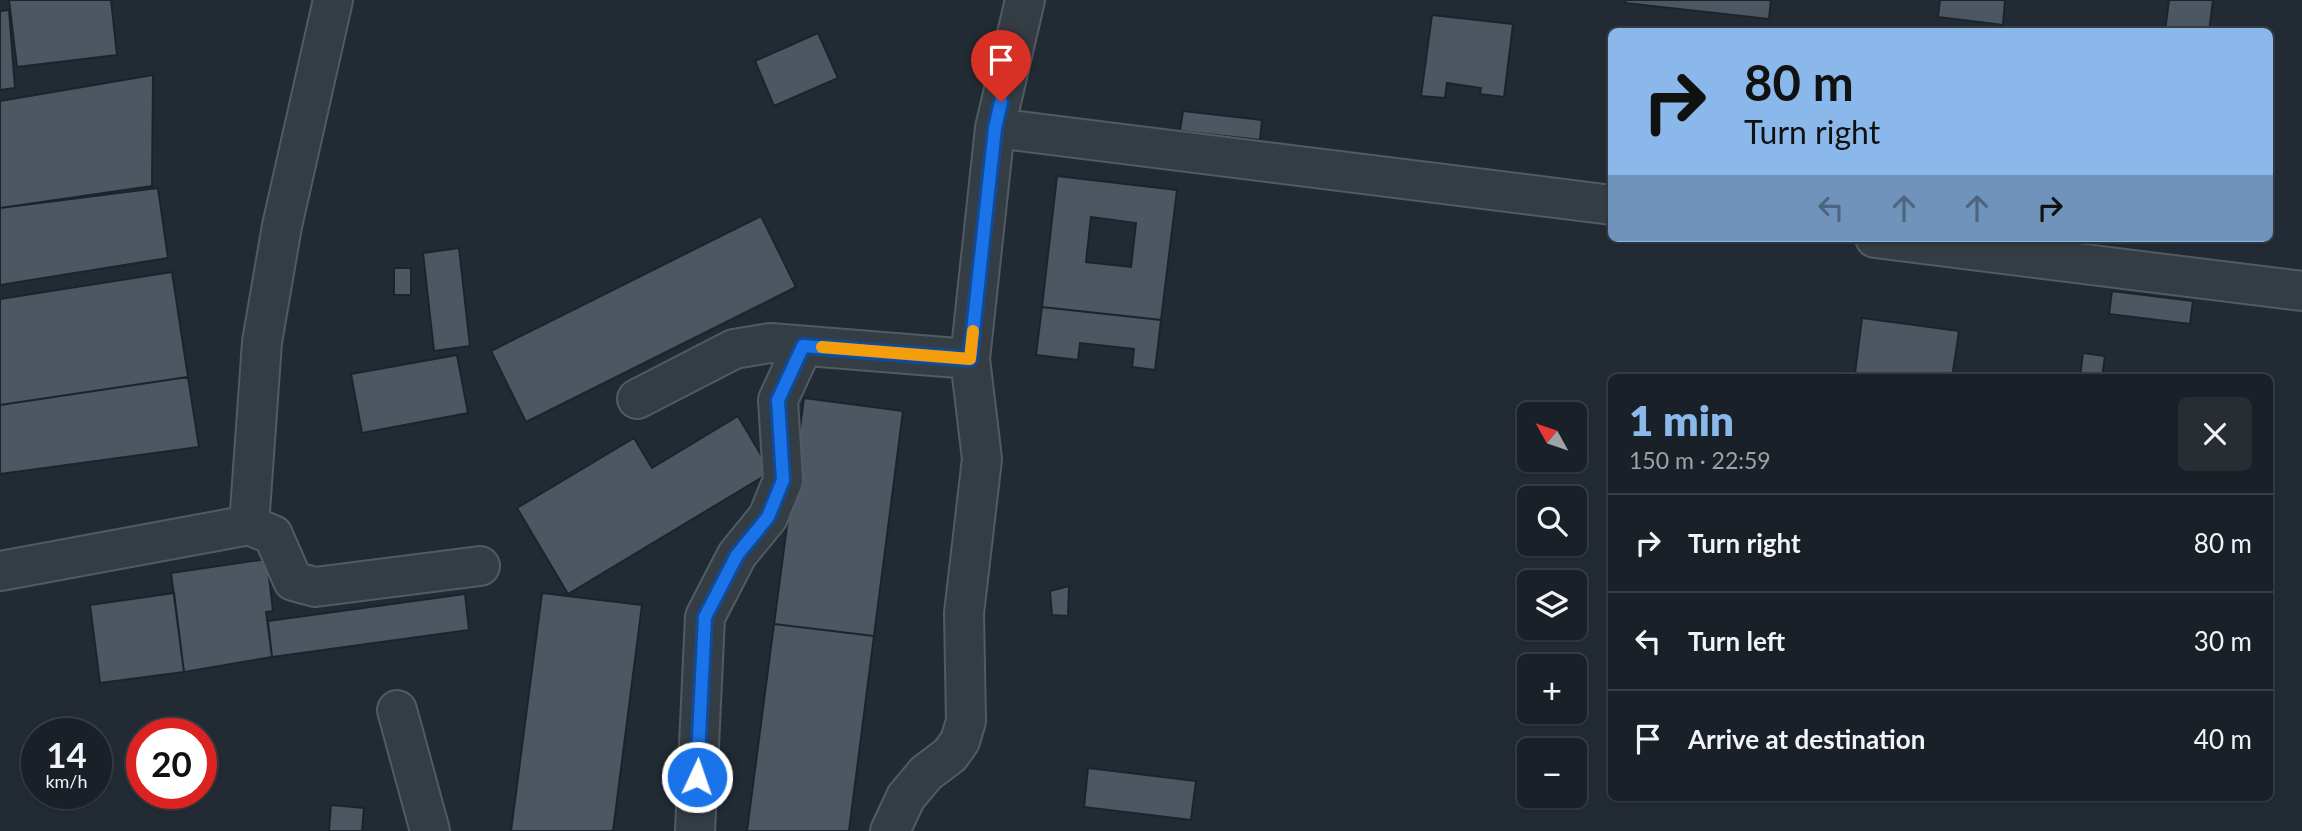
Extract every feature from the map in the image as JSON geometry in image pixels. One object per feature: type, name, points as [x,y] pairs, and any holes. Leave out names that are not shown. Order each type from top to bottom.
[{"type":"street","points":[[249,525],[262,342],[282,226],[334,0]]},
{"type":"street","points":[[890,831],[906,797],[926,774],[950,755],[960,741],[966,721],[964,613],[982,459],[970,359],[995,128],[1025,0]]},
{"type":"street","points":[[995,128],[1608,205]]},
{"type":"street","points":[[1907,242],[2302,291]]},
{"type":"street","points":[[637,399],[734,349],[770,343],[970,359]]},
{"type":"street","points":[[695,831],[705,617],[737,555],[768,517],[783,480],[778,400],[803,346]]},
{"type":"street","points":[[0,571],[249,525],[274,535],[293,581],[315,587],[480,566]]},
{"type":"street","points":[[397,710],[430,831]]},
{"type":"building","points":[[9,0],[111,0],[117,55],[17,67]]},
{"type":"building","points":[[1626,0],[1771,0],[1769,19],[1625,3]]},
{"type":"building","points":[[1940,0],[2005,0],[2003,25],[1938,17]]},
{"type":"building","points":[[2169,0],[2213,0],[2210,28],[2166,28]]},
{"type":"building","points":[[9,10],[15,88],[0,90],[0,11]]},
{"type":"building","points":[[1432,15],[1513,24],[1504,97],[1480,94],[1481,88],[1447,83],[1445,98],[1421,96]]},
{"type":"building","points":[[818,33],[838,78],[774,106],[755,61]]},
{"type":"building","points":[[153,75],[152,186],[0,208],[0,101]]},
{"type":"building","points":[[1183,111],[1262,120],[1260,140],[1180,131]]},
{"type":"building","points":[[1057,176],[1177,190],[1161,320],[1042,307]],"holes":[[[1091,217],[1136,223],[1131,267],[1086,262]]]},
{"type":"building","points":[[158,188],[168,258],[0,285],[0,208]]},
{"type":"building","points":[[761,216],[796,287],[526,422],[491,351]]},
{"type":"building","points":[[459,248],[470,346],[434,351],[423,253]]},
{"type":"building","points":[[394,268],[411,268],[411,295],[394,295]]},
{"type":"building","points":[[172,272],[188,377],[0,405],[0,299]]},
{"type":"building","points":[[2112,291],[2193,301],[2190,324],[2109,314]]},
{"type":"building","points":[[1042,307],[1161,320],[1155,370],[1132,367],[1134,349],[1080,343],[1078,360],[1036,355]]},
{"type":"building","points":[[1862,318],[1959,331],[1953,374],[1848,374],[1855,373]]},
{"type":"building","points":[[2083,353],[2105,356],[2103,374],[2080,374]]},
{"type":"building","points":[[457,355],[468,413],[362,433],[351,374]]},
{"type":"building","points":[[188,377],[199,447],[0,474],[0,405]]},
{"type":"building","points":[[804,398],[903,411],[874,636],[774,624]]},
{"type":"building","points":[[738,416],[771,472],[568,594],[517,508],[634,438],[652,468]]},
{"type":"building","points":[[267,559],[273,611],[266,612],[272,657],[184,672],[171,573]]},
{"type":"building","points":[[1069,586],[1068,616],[1052,615],[1050,591]]},
{"type":"building","points":[[174,593],[184,672],[100,683],[90,605]]},
{"type":"building","points":[[542,593],[642,605],[613,831],[511,831]]},
{"type":"building","points":[[465,594],[469,630],[272,657],[268,621]]},
{"type":"building","points":[[774,624],[874,636],[849,831],[747,831]]},
{"type":"building","points":[[1088,768],[1196,781],[1191,820],[1084,807]]},
{"type":"building","points":[[331,805],[364,808],[362,831],[329,831]]},
{"type":"slow traffic","points":[[822,347],[970,359],[973,331]]},
{"type":"route","points":[[697,777],[705,617],[716,590],[737,555],[768,517],[783,480],[778,400],[783,385],[803,346],[970,359],[995,128],[1001,102]]}]
